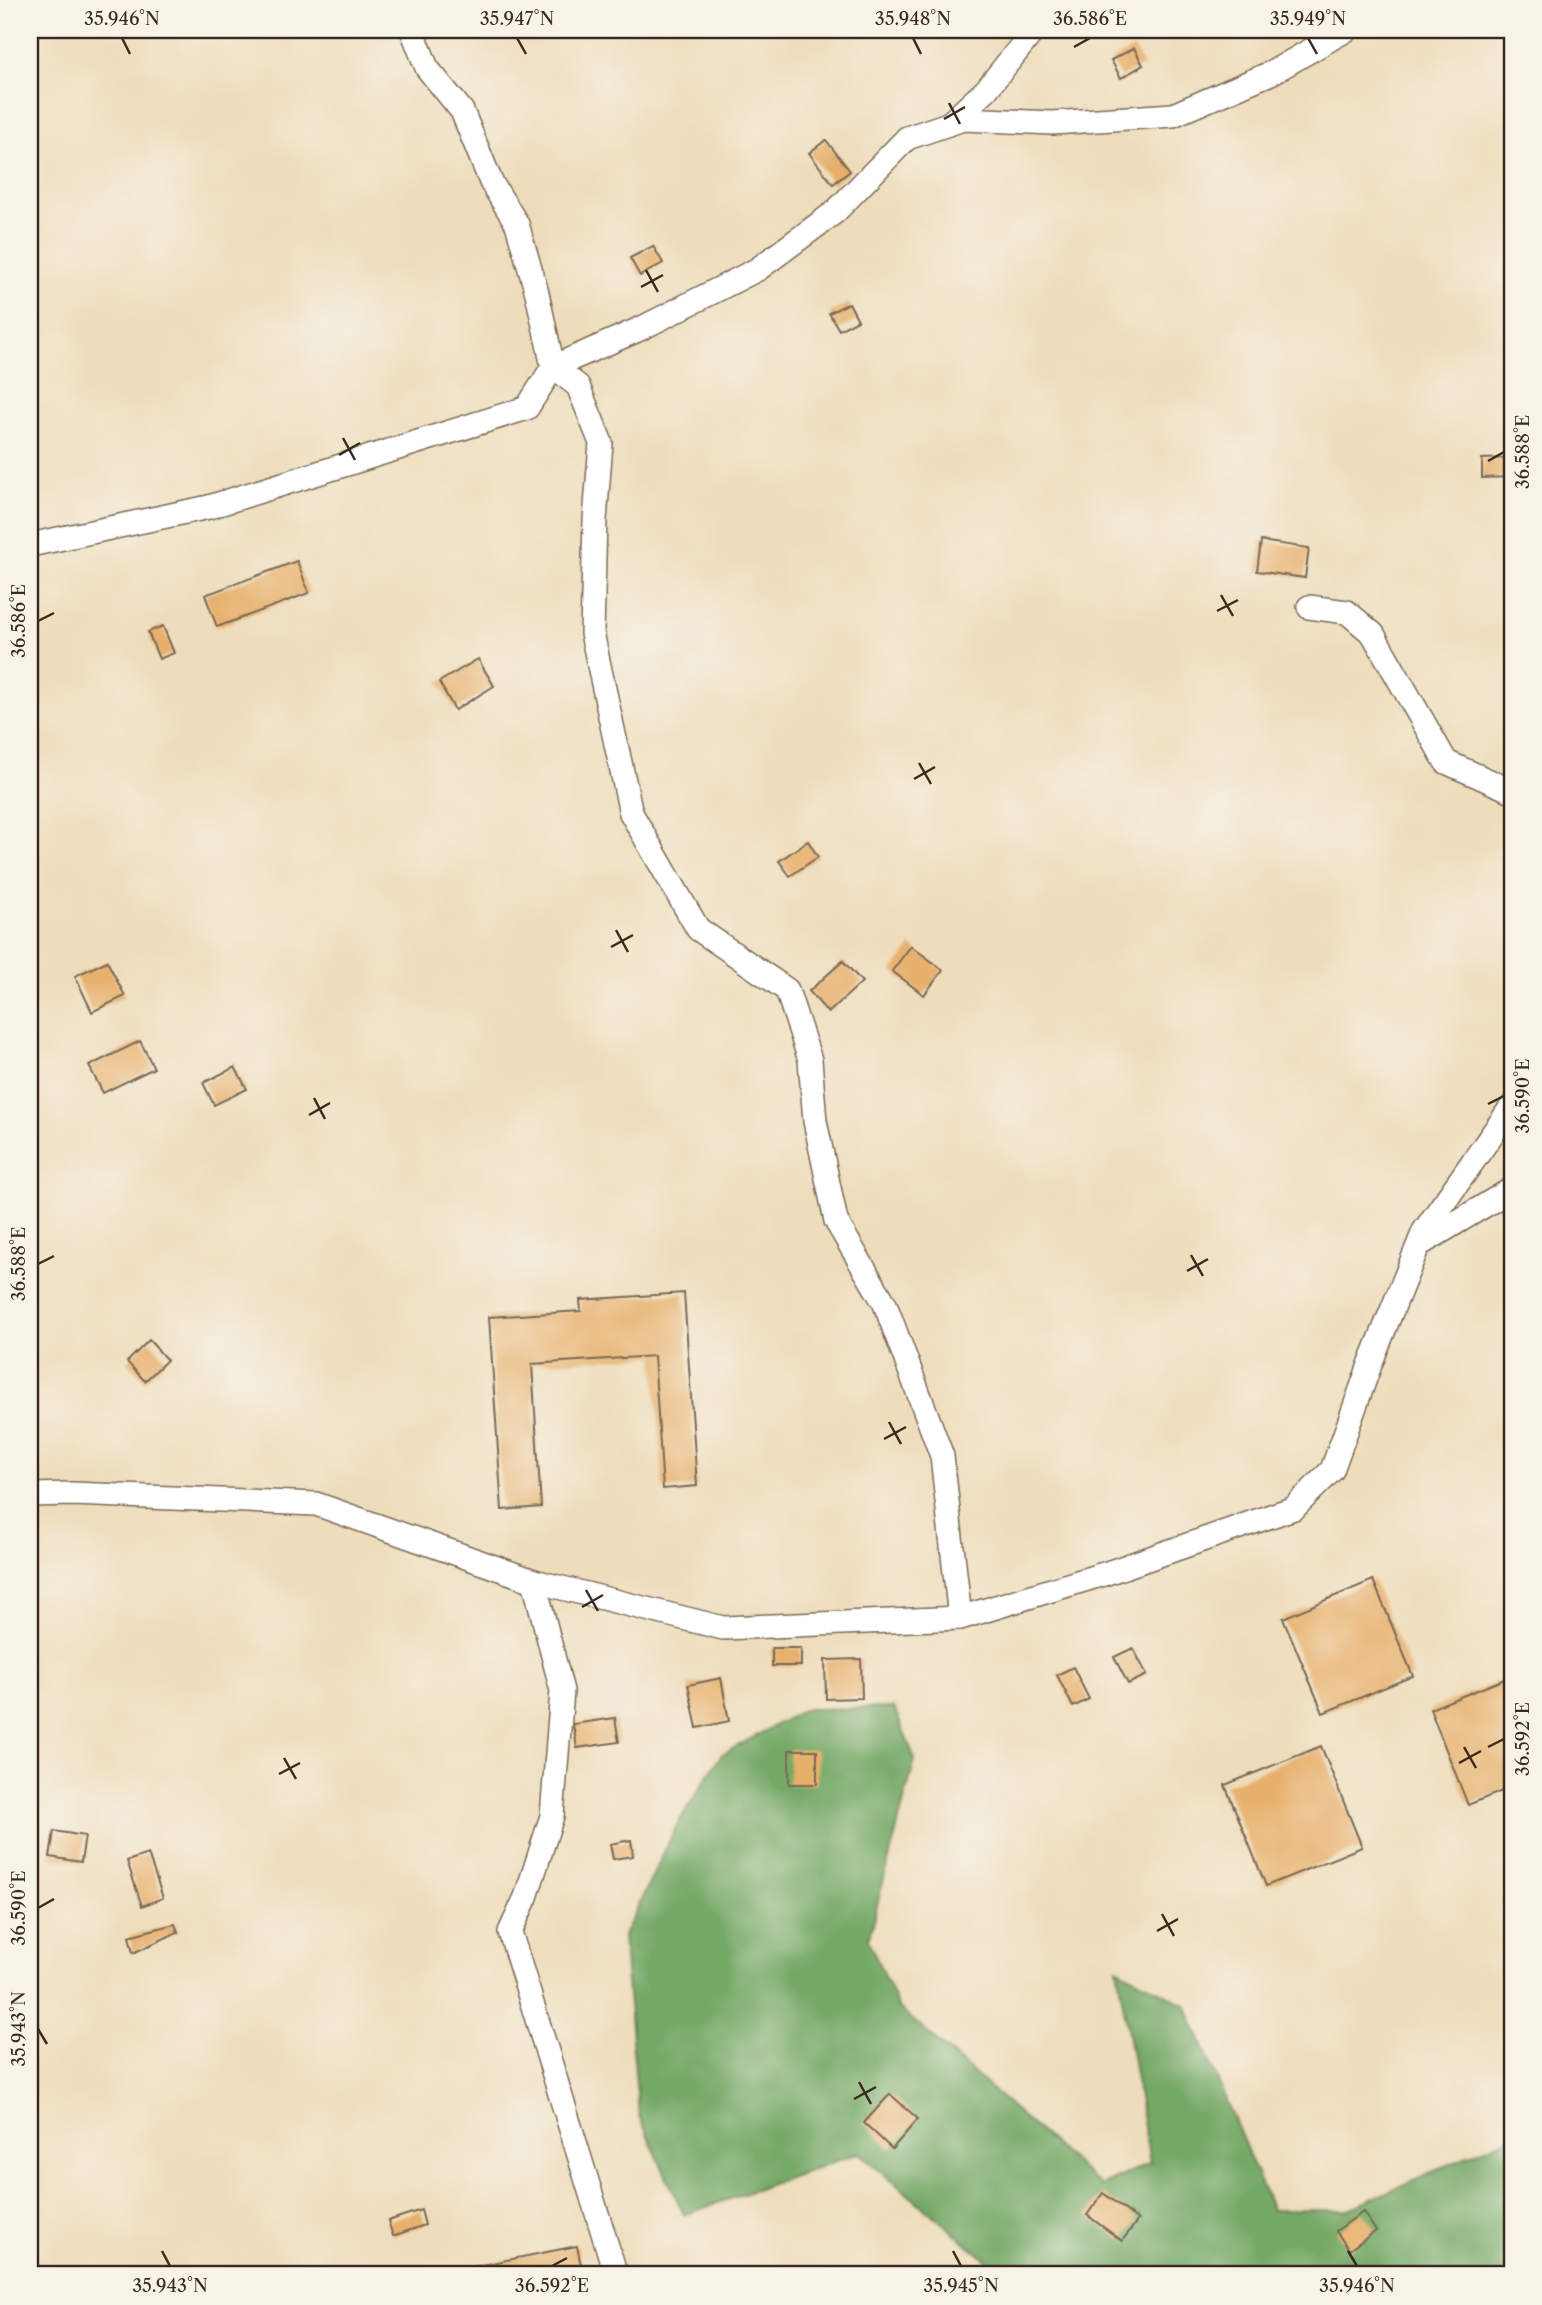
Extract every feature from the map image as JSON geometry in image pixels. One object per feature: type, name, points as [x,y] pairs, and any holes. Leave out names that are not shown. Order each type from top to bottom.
[{"type":"street","points":[[412,30],[427,68],[462,111],[491,182],[517,224],[537,293],[553,367],[578,386],[601,443],[595,520],[592,633],[631,813],[698,929],[787,990],[810,1060],[815,1121],[836,1221],[885,1304],[942,1456],[960,1618]]},
{"type":"street","points":[[950,123],[986,90],[1034,30]]},
{"type":"street","points":[[30,545],[209,508],[527,408],[553,367],[642,328],[758,268],[835,212],[907,138],[963,119],[1052,123],[1173,115],[1273,72],[1346,30]]},
{"type":"street","points":[[1310,607],[1347,612],[1373,634],[1446,762],[1512,791]]},
{"type":"street","points":[[30,1494],[316,1504],[534,1581],[723,1628],[960,1618],[1107,1573],[1294,1507],[1332,1470],[1371,1362],[1424,1231],[1512,1106]]},
{"type":"street","points":[[1419,1245],[1512,1189]]},
{"type":"street","points":[[534,1581],[562,1691],[552,1816],[526,1897],[510,1932],[616,2275]]},
{"type":"green space","points":[[894,1708],[915,1759],[868,1940],[898,2007],[1101,2186],[1150,2163],[1117,1968],[1186,2005],[1272,2210],[1347,2210],[1512,2136],[1512,2275],[1004,2275],[859,2153],[684,2215],[639,2116],[623,1938],[677,1825],[721,1755],[805,1709]]},
{"type":"building","points":[[1134,48],[1143,65],[1121,78],[1111,60]]},
{"type":"building","points":[[826,140],[850,171],[833,184],[809,153]]},
{"type":"building","points":[[653,246],[663,263],[640,276],[630,258]]},
{"type":"building","points":[[849,303],[858,320],[839,330],[829,313]]},
{"type":"building","points":[[1511,458],[1512,477],[1482,478],[1482,459]]},
{"type":"building","points":[[1261,541],[1309,548],[1305,578],[1257,571]]},
{"type":"building","points":[[297,561],[309,593],[217,627],[205,595]]},
{"type":"building","points":[[163,626],[174,653],[159,659],[148,632]]},
{"type":"building","points":[[478,659],[494,686],[455,710],[439,682]]},
{"type":"building","points":[[808,841],[818,857],[790,876],[779,861]]},
{"type":"building","points":[[911,946],[943,970],[924,995],[892,971]]},
{"type":"building","points":[[107,961],[125,996],[92,1012],[75,976]]},
{"type":"building","points":[[843,961],[862,982],[828,1013],[809,991]]},
{"type":"building","points":[[140,1041],[154,1068],[103,1093],[89,1066]]},
{"type":"building","points":[[235,1067],[247,1089],[214,1105],[203,1083]]},
{"type":"building","points":[[684,1293],[697,1486],[663,1489],[654,1356],[532,1364],[541,1507],[502,1510],[489,1317],[581,1311],[580,1300]]},
{"type":"building","points":[[149,1340],[167,1360],[145,1381],[127,1362]]},
{"type":"building","points":[[1373,1580],[1413,1676],[1323,1713],[1283,1618]]},
{"type":"building","points":[[772,1648],[801,1648],[801,1666],[772,1666]]},
{"type":"building","points":[[1133,1648],[1147,1675],[1128,1684],[1114,1657]]},
{"type":"building","points":[[861,1659],[862,1698],[826,1699],[825,1660]]},
{"type":"building","points":[[1073,1667],[1089,1699],[1073,1707],[1057,1675]]},
{"type":"building","points":[[1512,1676],[1512,1787],[1468,1805],[1430,1709]]},
{"type":"building","points":[[721,1678],[729,1721],[697,1728],[688,1685]]},
{"type":"building","points":[[615,1718],[619,1742],[577,1748],[573,1724]]},
{"type":"building","points":[[1321,1746],[1362,1847],[1266,1886],[1225,1785]]},
{"type":"building","points":[[789,1750],[817,1750],[817,1784],[789,1784]]},
{"type":"building","points":[[54,1831],[85,1836],[81,1862],[50,1857]]},
{"type":"building","points":[[631,1840],[633,1856],[613,1859],[610,1844]]},
{"type":"building","points":[[148,1854],[163,1898],[142,1906],[127,1861]]},
{"type":"building","points":[[175,1924],[178,1932],[133,1953],[129,1936]]},
{"type":"building","points":[[890,2094],[918,2119],[892,2149],[864,2123]]},
{"type":"building","points":[[1103,2193],[1138,2220],[1122,2241],[1087,2215]]},
{"type":"building","points":[[421,2210],[425,2225],[393,2236],[388,2221]]},
{"type":"building","points":[[1363,2212],[1376,2231],[1349,2250],[1336,2231]]},
{"type":"building","points":[[577,2246],[583,2275],[472,2275],[472,2267]]}]
